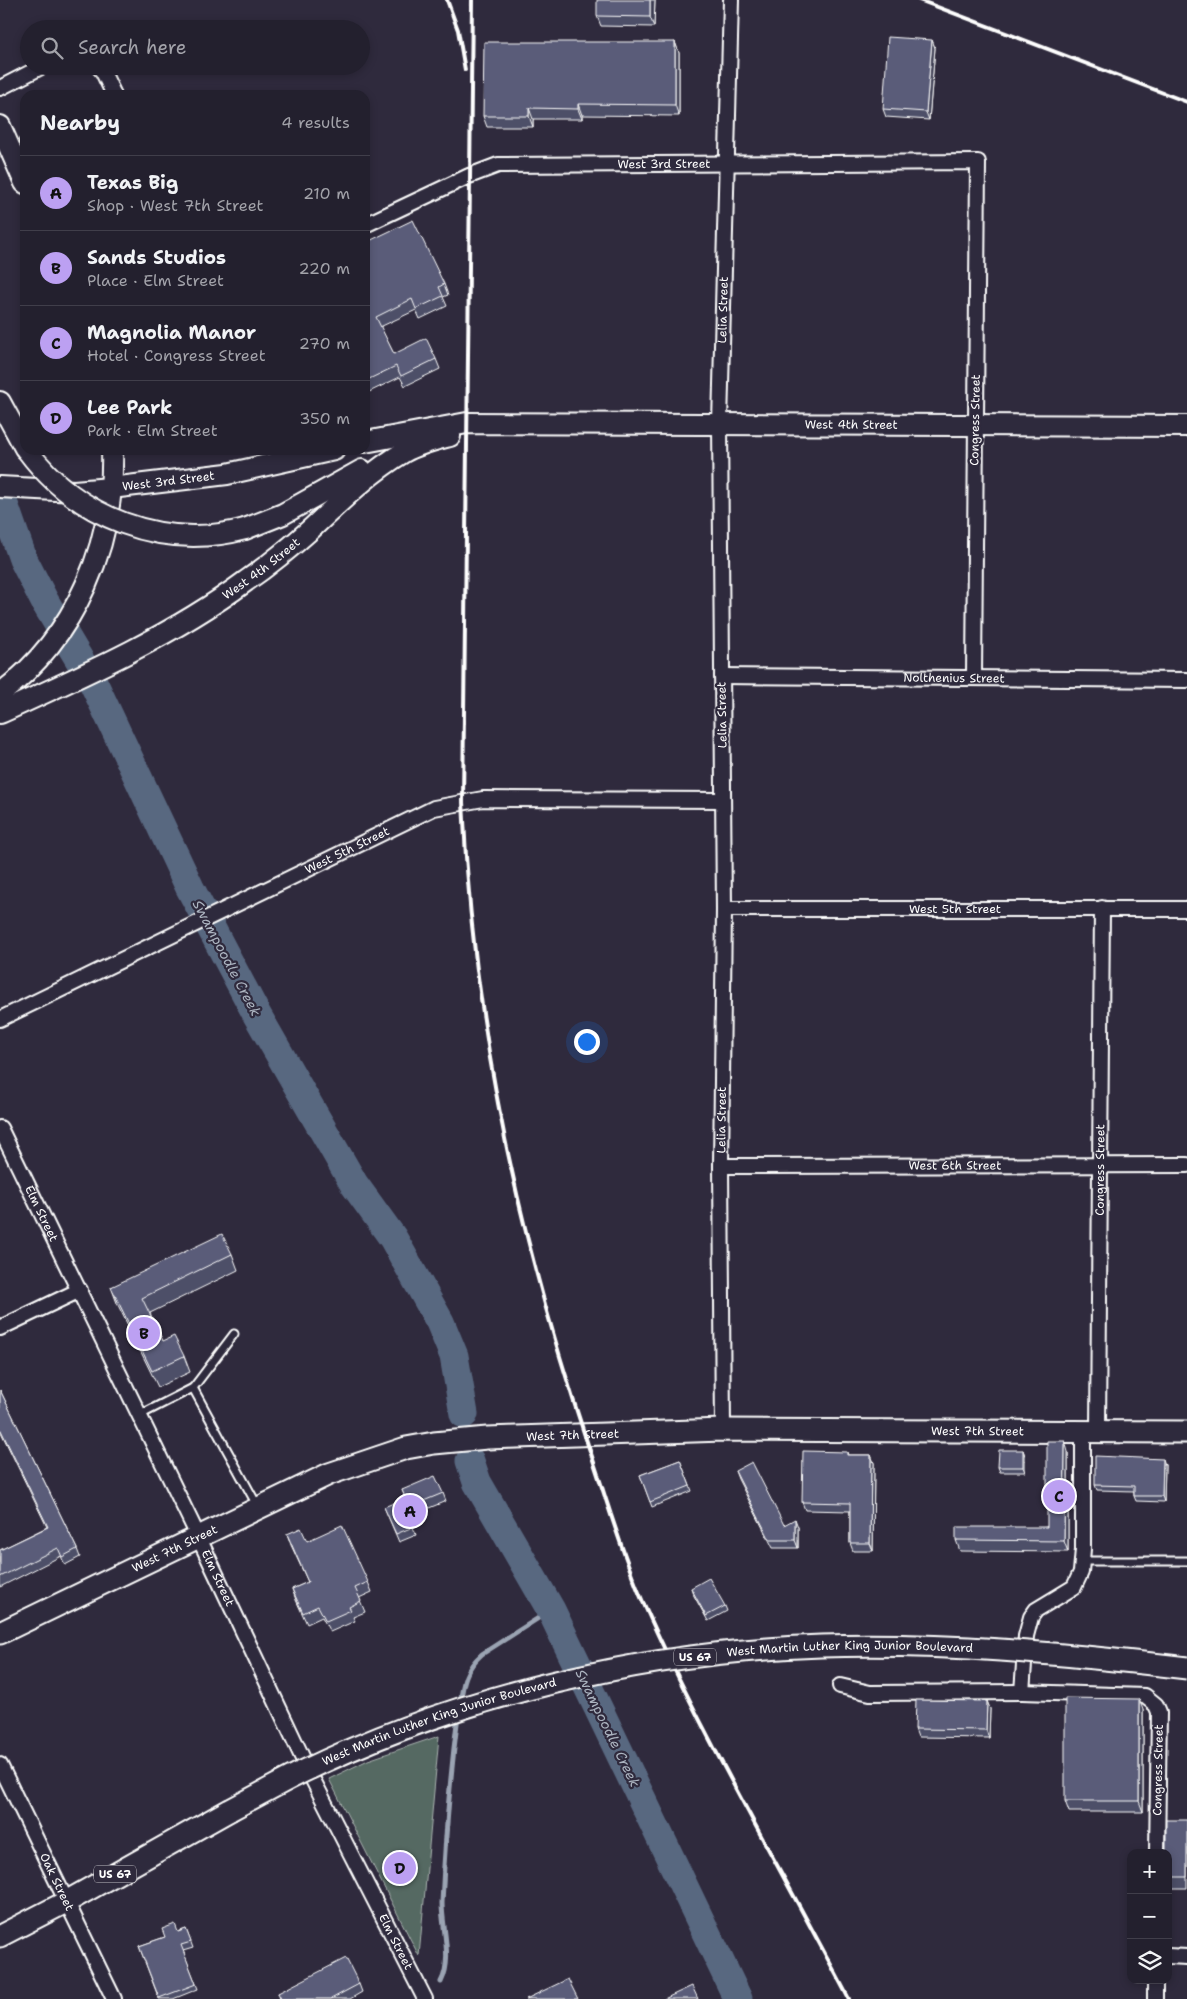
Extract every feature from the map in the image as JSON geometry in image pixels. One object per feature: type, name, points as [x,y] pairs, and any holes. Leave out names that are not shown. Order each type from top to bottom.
[{"type":"main road","points":[[0,126],[20,171]]},
{"type":"main road","points":[[0,402],[20,438]]},
{"type":"main road","name":"West 4th Street","points":[[372,440],[467,423],[1187,426]]},
{"type":"main road","name":"West 4th Street","points":[[0,712],[106,663],[190,617],[246,581],[304,534],[347,494],[405,451],[459,434],[513,423]]},
{"type":"main road","points":[[31,455],[47,475],[73,497],[101,513],[134,527],[154,532],[205,536],[245,529],[283,514],[375,463],[405,451]]},
{"type":"main road","points":[[0,694],[34,663],[59,632],[86,585],[104,535],[111,488],[112,455]]},
{"type":"main road","name":"West 3rd Street","points":[[0,487],[74,491],[111,488],[227,474],[312,455]]},
{"type":"main road","name":"West 7th Street","points":[[0,1633],[329,1474],[406,1448],[434,1442],[487,1438],[723,1430],[1187,1432]]},
{"type":"main road","name":"West Martin Luther King Junior Boulevard","points":[[0,1936],[66,1902],[230,1810],[301,1773],[385,1736],[473,1706],[588,1675],[712,1654],[821,1646],[958,1647],[1187,1668]]},
{"type":"street","name":"Lelia Street","points":[[723,1430],[722,1166],[724,909],[720,423],[731,0]]},
{"type":"street","points":[[0,88],[25,75]]},
{"type":"street","points":[[103,75],[111,90]]},
{"type":"street","name":"West 3rd Street","points":[[370,223],[469,176],[498,165],[978,162]]},
{"type":"street","name":"Congress Street","points":[[974,678],[974,426],[978,162]]},
{"type":"street","name":"Nolthenius Street","points":[[722,676],[1187,680]]},
{"type":"street","name":"West 5th Street","points":[[0,1018],[250,899],[434,808],[483,800],[723,800]]},
{"type":"street","name":"Congress Street","points":[[1022,1692],[1026,1636],[1030,1617],[1036,1610],[1074,1587],[1083,1561],[1090,1431],[1099,1165],[1102,908]]},
{"type":"street","name":"West 5th Street","points":[[724,909],[1102,908],[1187,910]]},
{"type":"street","name":"Elm Street","points":[[0,1128],[80,1290],[138,1416],[198,1536],[312,1778],[425,1999]]},
{"type":"street","name":"West 6th Street","points":[[722,1166],[1187,1165]]},
{"type":"street","points":[[0,1328],[80,1290]]},
{"type":"street","name":"Congress Street","points":[[840,1686],[870,1693],[1022,1692],[1139,1694],[1152,1700],[1159,1712],[1162,1820],[1158,1849]]},
{"type":"street","name":"Oak Street","points":[[0,1765],[114,1999]]},
{"type":"street","points":[[1172,1956],[1187,1956]]},
{"type":"street","points":[[1155,1984],[1155,1999]]},
{"type":"lane","points":[[138,1416],[193,1388],[234,1334]]},
{"type":"lane","points":[[193,1388],[258,1508]]},
{"type":"lane","points":[[1083,1561],[1187,1561]]},
{"type":"green space","points":[[439,1736],[419,1956],[329,1779],[368,1760]]},
{"type":"building","points":[[597,0],[650,0],[650,17],[597,16]]},
{"type":"building","points":[[888,37],[932,40],[926,112],[883,109]]},
{"type":"building","points":[[484,42],[675,42],[675,105],[578,104],[578,109],[529,108],[529,116],[483,116]]},
{"type":"building","points":[[413,220],[444,284],[439,287],[443,296],[416,309],[412,299],[376,317],[394,354],[426,338],[436,359],[401,376],[396,366],[370,379],[370,241]]},
{"type":"building","points":[[222,1234],[232,1254],[142,1298],[163,1341],[174,1336],[184,1356],[152,1371],[111,1287]]},
{"type":"building","points":[[0,1390],[77,1549],[62,1557],[58,1548],[0,1577],[0,1550],[48,1527],[0,1428]]},
{"type":"building","points":[[1047,1441],[1065,1441],[1064,1541],[956,1540],[956,1527],[1047,1527]]},
{"type":"building","points":[[999,1450],[1023,1450],[1023,1467],[998,1467]]},
{"type":"building","points":[[803,1451],[847,1452],[847,1455],[871,1455],[870,1543],[850,1543],[850,1503],[802,1502]]},
{"type":"building","points":[[1095,1456],[1163,1459],[1162,1496],[1134,1496],[1134,1486],[1095,1485]]},
{"type":"building","points":[[680,1460],[690,1486],[650,1502],[640,1475]]},
{"type":"building","points":[[752,1462],[784,1525],[795,1519],[795,1540],[770,1540],[735,1471]]},
{"type":"building","points":[[435,1476],[443,1493],[409,1507],[402,1490]]},
{"type":"building","points":[[401,1500],[413,1527],[396,1534],[384,1507]]},
{"type":"building","points":[[342,1525],[368,1582],[355,1588],[361,1601],[349,1607],[351,1610],[326,1621],[318,1606],[303,1613],[292,1589],[308,1582],[287,1534],[301,1528],[307,1541]]},
{"type":"building","points":[[709,1578],[725,1606],[706,1616],[691,1588]]},
{"type":"building","points":[[1065,1698],[1139,1699],[1139,1801],[1065,1801]]},
{"type":"building","points":[[916,1700],[987,1701],[986,1730],[915,1729]]},
{"type":"building","points":[[1166,1820],[1187,1820],[1187,1877],[1172,1877],[1172,1849],[1166,1849]]},
{"type":"building","points":[[175,1924],[178,1932],[186,1929],[191,1942],[181,1945],[196,1984],[159,1998],[139,1946],[165,1937],[162,1929]]},
{"type":"building","points":[[346,1958],[359,1984],[331,1999],[281,1999],[278,1993]]},
{"type":"building","points":[[568,1979],[578,1999],[526,1999]]},
{"type":"building","points":[[692,1986],[698,1999],[664,1999]]},
{"type":"waterway","name":"Swampoodle Creek","points":[[0,493],[23,559],[45,602],[94,684],[190,888],[257,1015],[354,1184],[393,1238],[440,1322],[454,1356],[464,1414]]},
{"type":"waterway","name":"Swampoodle Creek","points":[[470,1461],[477,1482],[551,1610],[738,1999]]},
{"type":"waterway","points":[[460,1704],[462,1689],[468,1671],[476,1660],[482,1654],[551,1610]]},
{"type":"waterway","points":[[441,1982],[447,1953],[442,1903],[450,1785],[458,1715]]},
{"type":"railway","points":[[447,0],[458,30],[465,70]]},
{"type":"railway","points":[[472,0],[463,802],[468,885],[476,966],[503,1128],[520,1208],[540,1287],[563,1366],[635,1583],[691,1703],[849,1999]]},
{"type":"railway","points":[[919,0],[1187,102]]},
{"type":"place","name":"Sands Studios","points":[[144,1333]]},
{"type":"place","name":"Magnolia Manor","points":[[1059,1496]]},
{"type":"place","name":"Texas Big","points":[[410,1511]]},
{"type":"place","name":"Lee Park","points":[[400,1868]]}]
